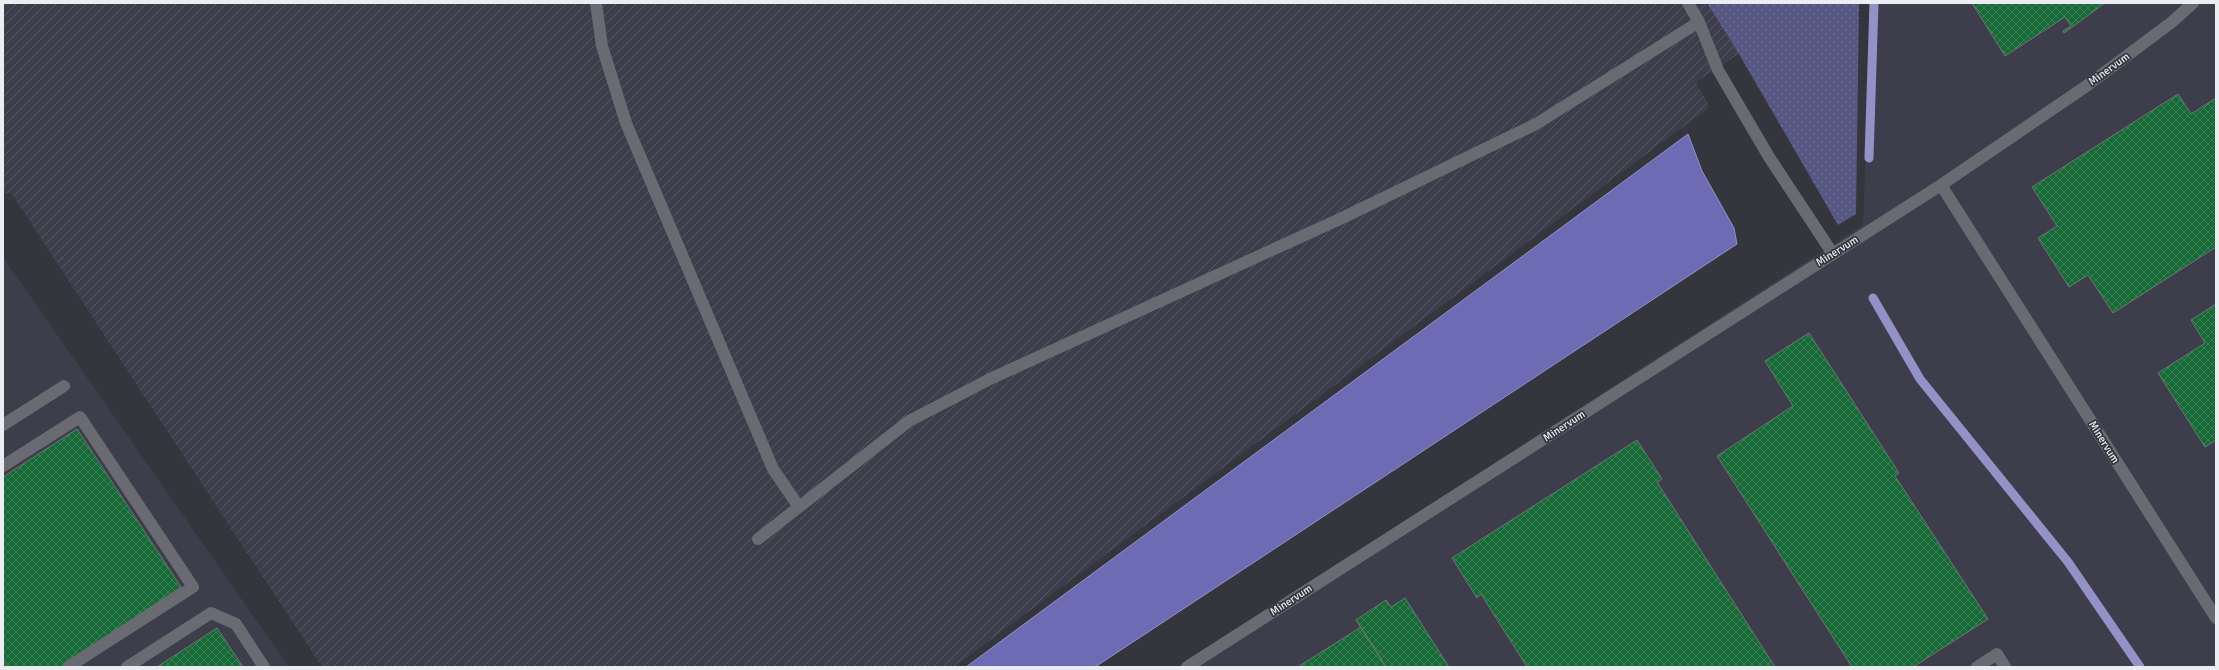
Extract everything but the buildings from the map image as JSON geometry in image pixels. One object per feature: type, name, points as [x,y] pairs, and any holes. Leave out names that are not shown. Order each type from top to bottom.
[{"type":"street","points":[[596,3],[602,46],[626,123],[773,469],[799,507]]},
{"type":"street","points":[[1688,3],[1699,22],[1718,70],[1769,157],[1833,254]]},
{"type":"street","name":"Minervum","points":[[1187,667],[1942,185],[2084,87],[2172,22],[2193,3]]},
{"type":"street","points":[[758,539],[910,421],[990,379],[1342,218],[1536,124],[1699,22]]},
{"type":"street","name":"Minervum","points":[[1942,185],[2216,618]]},
{"type":"street","points":[[3,424],[64,386]]},
{"type":"street","points":[[3,466],[80,417],[192,587],[68,667]]},
{"type":"street","points":[[126,667],[211,613],[236,624],[264,667]]},
{"type":"street","points":[[1977,667],[1997,654],[2005,667]]},
{"type":"shaded area","points":[[3,3],[1707,3],[1739,54],[1696,82],[1710,107],[954,667],[322,667],[11,193],[3,194]]},
{"type":"shaded area","points":[[1707,3],[1859,3],[1856,214],[1838,225],[1739,54]]},
{"type":"shaded area","points":[[1871,3],[2216,3],[2216,667],[1177,667],[1863,225]]},
{"type":"shaded area","points":[[1688,134],[1702,171],[1734,228],[1737,244],[1095,667],[966,667]]},
{"type":"shaded area","points":[[3,257],[289,667],[3,667]]},
{"type":"waterway","points":[[1869,158],[1874,3]]},
{"type":"waterway","points":[[1873,298],[1920,379],[2068,562],[2140,667]]}]
